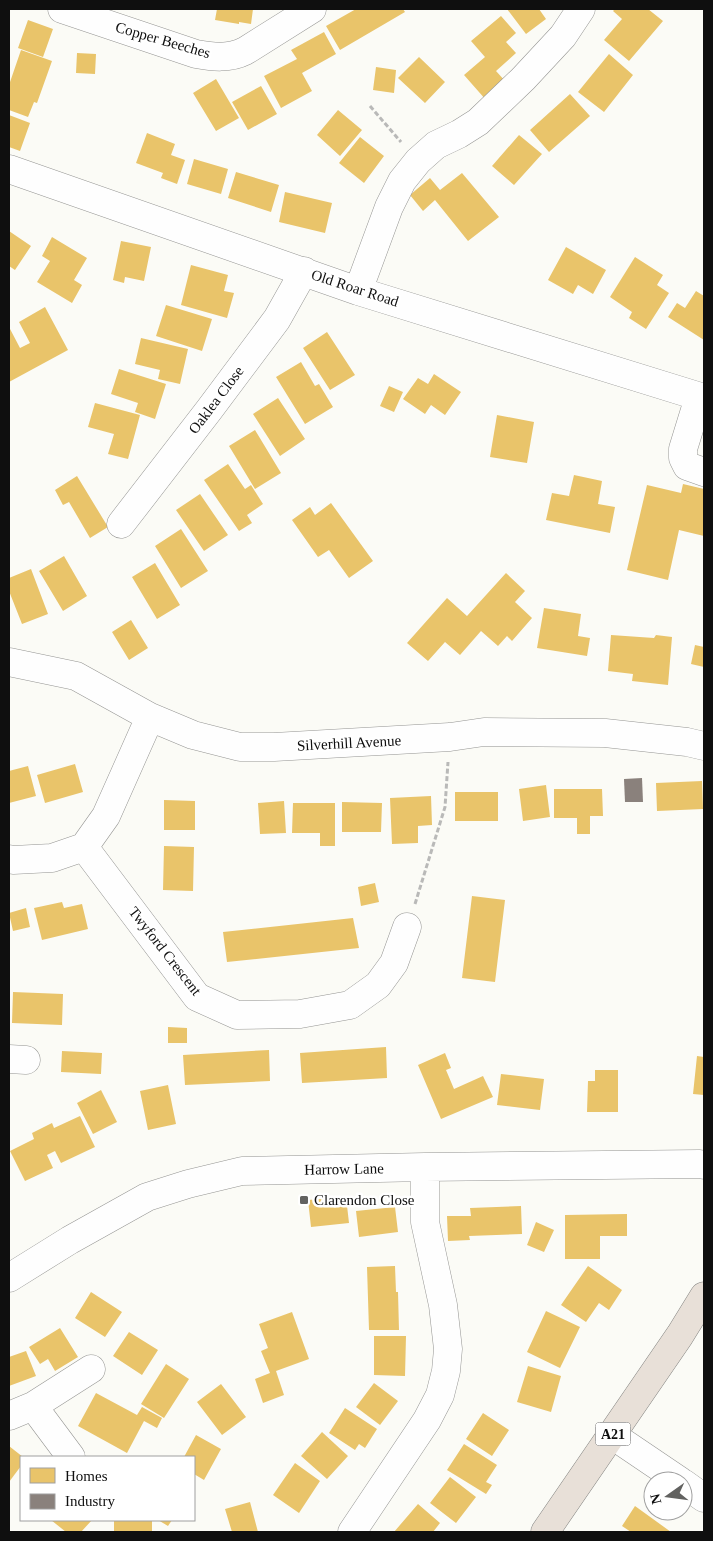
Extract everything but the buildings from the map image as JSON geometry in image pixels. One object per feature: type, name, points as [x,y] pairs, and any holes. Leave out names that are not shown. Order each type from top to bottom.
[{"type":"highway","name":"A21","points":[[545,1532],[680,1335],[704,1296]]},
{"type":"street","name":"Copper Beeches","points":[[62,9],[196,54],[228,56],[237,55],[245,51],[312,9]]},
{"type":"street","points":[[358,290],[389,207],[402,181],[418,161],[436,144],[459,134],[478,122],[517,85],[563,36],[581,9]]},
{"type":"street","name":"Old Roar Road","points":[[9,169],[358,290],[702,398]]},
{"type":"street","name":"Oaklea Close","points":[[121,524],[277,318],[304,271]]},
{"type":"street","points":[[702,398],[687,434],[683,458],[687,466],[704,472]]},
{"type":"street","name":"Silverhill Avenue","points":[[9,662],[76,676],[150,717],[193,735],[240,747],[274,747],[450,737],[484,732],[605,733],[687,742],[704,746]]},
{"type":"street","points":[[9,858],[13,860],[52,858],[84,847],[106,816],[150,717]]},
{"type":"street","name":"Twyford Crescent","points":[[84,847],[197,997],[237,1015],[300,1014],[350,1005],[378,985],[394,964],[407,928]]},
{"type":"street","name":"Harrow Lane","points":[[9,1278],[70,1240],[147,1197],[188,1184],[242,1171],[425,1167],[704,1165]]},
{"type":"street","points":[[352,1532],[427,1420],[440,1394],[446,1372],[448,1349],[443,1305],[425,1222],[425,1167]]},
{"type":"street","points":[[70,1456],[21,1411],[91,1369]]},
{"type":"street","points":[[612,1435],[665,1471]]},
{"type":"street","points":[[693,1490],[704,1498]]},
{"type":"path","points":[[370,106],[418,161]]},
{"type":"path","points":[[407,928],[445,807],[450,737]]},
{"type":"place","name":"Clarendon Close","points":[[304,1200]]}]
